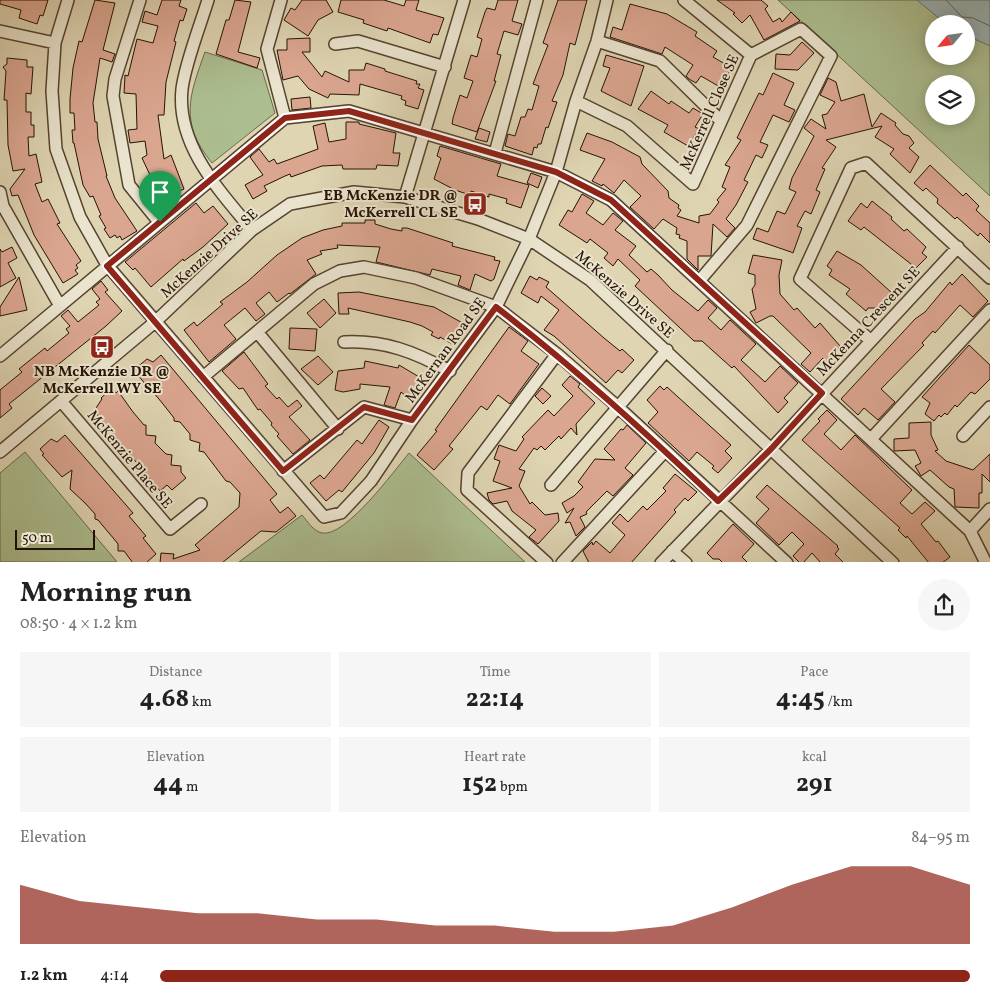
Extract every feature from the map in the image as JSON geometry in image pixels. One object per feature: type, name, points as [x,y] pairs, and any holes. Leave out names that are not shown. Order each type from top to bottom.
[{"type":"street","name":"McKernan Road SE","points":[[68,0],[55,43],[52,91],[56,149],[80,217],[107,266],[324,518],[341,514],[371,480],[412,420],[496,307],[529,239]]},
{"type":"street","points":[[140,0],[115,79],[113,96],[129,185],[160,222]]},
{"type":"street","points":[[208,0],[182,88],[182,112],[191,146],[211,178],[252,230]]},
{"type":"street","points":[[282,0],[267,49],[285,118]]},
{"type":"street","points":[[494,153],[537,0]]},
{"type":"street","points":[[529,239],[556,172],[576,101],[597,41],[607,0]]},
{"type":"street","name":"McKerrell Close SE","points":[[576,101],[627,126],[693,184],[751,55],[684,0]]},
{"type":"street","points":[[405,197],[445,67],[461,1]]},
{"type":"street","points":[[700,280],[747,225],[831,56],[800,29],[751,55]]},
{"type":"street","points":[[0,31],[55,43]]},
{"type":"street","points":[[335,44],[358,41],[445,67]]},
{"type":"street","points":[[597,41],[660,61],[721,121]]},
{"type":"street","points":[[0,356],[285,118],[349,111],[556,172],[611,200],[700,280],[970,531],[986,562]]},
{"type":"street","points":[[870,340],[800,279],[851,168],[866,163],[990,278]]},
{"type":"street","points":[[0,192],[1,207],[60,306]]},
{"type":"street","name":"McKenzie Drive SE","points":[[0,452],[155,322],[252,230],[290,204],[354,192],[405,197],[478,219],[529,239],[590,280],[893,562]]},
{"type":"street","name":"McKenna Crescent SE","points":[[661,562],[718,501],[771,449],[958,247]]},
{"type":"street","points":[[203,377],[258,333],[314,284],[340,271],[364,267],[416,278],[496,307],[557,354],[618,406],[718,501],[787,562]]},
{"type":"street","points":[[871,439],[990,310]]},
{"type":"street","points":[[258,333],[338,429]]},
{"type":"street","points":[[344,342],[368,341],[398,346],[450,371]]},
{"type":"street","points":[[552,485],[667,350]]},
{"type":"street","points":[[547,562],[467,490],[468,473],[557,354]]},
{"type":"street","name":"McKenzie Place SE","points":[[61,401],[170,529],[201,504]]},
{"type":"street","points":[[283,471],[364,407],[412,420]]},
{"type":"street","points":[[963,436],[990,407]]},
{"type":"street","points":[[562,562],[665,451]]},
{"type":"street","points":[[970,531],[990,509]]},
{"type":"street","points":[[672,551],[686,562]]},
{"type":"green space","points":[[778,0],[990,0],[990,196]]},
{"type":"green space","points":[[205,52],[262,70],[275,113],[212,163],[195,135],[190,109],[191,96]]},
{"type":"green space","points":[[25,452],[117,562],[0,562],[0,473]]},
{"type":"green space","points":[[409,453],[525,562],[239,562],[302,515],[313,528],[322,533],[332,532],[343,525],[369,501]]},
{"type":"water","points":[[917,0],[990,0],[990,46],[975,39],[975,15],[935,15]]},
{"type":"building","points":[[0,0],[48,0],[43,16],[40,15],[37,24],[19,18],[21,10],[0,4]]},
{"type":"building","points":[[95,0],[115,3],[103,50],[115,54],[112,62],[100,58],[93,103],[106,176],[115,198],[137,231],[122,240],[120,236],[117,238],[115,235],[110,238],[104,229],[106,228],[99,216],[101,215],[93,196],[90,197],[83,185],[73,143],[72,130],[75,130],[74,113],[70,113],[70,99],[73,68],[79,41],[82,42]]},
{"type":"building","points":[[162,0],[181,0],[179,6],[187,9],[183,21],[180,20],[174,41],[176,42],[166,82],[164,115],[158,115],[164,159],[171,155],[184,189],[166,197],[171,202],[160,211],[151,200],[164,189],[157,175],[151,177],[142,158],[147,155],[145,141],[130,143],[128,130],[137,129],[136,94],[124,93],[125,75],[128,76],[137,39],[153,43],[158,26],[142,22],[145,11],[157,15]]},
{"type":"building","points":[[235,0],[251,2],[238,52],[260,58],[257,68],[216,54],[226,20],[229,20]]},
{"type":"building","points":[[302,0],[326,0],[333,12],[318,20],[308,36],[284,20],[291,8],[295,10]]},
{"type":"building","points":[[341,0],[384,0],[404,6],[406,0],[419,0],[416,10],[444,18],[438,35],[433,34],[430,43],[388,28],[387,31],[363,23],[364,20],[338,12]]},
{"type":"building","points":[[498,0],[518,0],[512,21],[522,24],[518,35],[504,31],[497,54],[501,55],[494,81],[496,81],[477,132],[452,124],[460,95],[467,98],[473,81],[464,78],[471,55],[477,57],[482,39],[477,37],[485,12],[487,8],[495,10]]},
{"type":"building","points":[[558,0],[587,0],[575,45],[570,43],[563,75],[552,101],[557,102],[548,128],[546,127],[541,144],[538,144],[537,148],[534,147],[532,155],[505,146],[508,134],[515,136],[521,117],[525,117],[528,109],[532,110],[539,86],[533,84],[548,45],[543,43]]},
{"type":"building","points":[[717,0],[761,0],[768,6],[765,9],[773,22],[780,18],[782,22],[791,12],[800,21],[764,40],[750,15],[742,23],[733,14],[735,13]]},
{"type":"building","points":[[630,4],[667,14],[697,32],[695,36],[717,51],[713,57],[727,65],[725,68],[730,71],[720,87],[701,76],[696,83],[689,79],[686,76],[693,65],[665,47],[662,54],[610,37],[613,27],[622,30]]},
{"type":"building","points":[[310,38],[310,52],[302,52],[322,77],[325,71],[349,82],[349,70],[364,70],[366,63],[385,69],[385,71],[417,81],[416,84],[420,84],[418,88],[424,90],[418,109],[405,105],[406,101],[401,99],[402,96],[360,84],[359,95],[330,94],[328,98],[309,89],[298,76],[283,80],[277,50],[287,50],[287,39]]},
{"type":"building","points":[[802,42],[814,53],[798,70],[775,69],[776,54],[790,55]]},
{"type":"building","points":[[606,55],[644,66],[631,106],[601,91],[610,68],[603,66]]},
{"type":"building","points":[[7,58],[27,60],[27,67],[33,67],[31,94],[26,93],[26,112],[31,112],[31,125],[34,125],[34,137],[28,137],[29,156],[36,154],[42,182],[35,184],[42,202],[48,199],[60,223],[57,224],[81,261],[76,265],[78,268],[75,270],[78,274],[63,283],[34,235],[18,195],[12,196],[10,189],[25,169],[13,171],[8,145],[7,100],[4,100],[6,71],[3,67],[7,64]]},
{"type":"building","points":[[773,73],[794,83],[784,105],[795,110],[789,122],[773,115],[760,142],[768,145],[762,158],[756,155],[744,180],[748,182],[726,219],[735,228],[727,237],[713,224],[711,256],[698,256],[698,270],[687,259],[687,241],[679,238],[680,235],[676,234],[677,228],[663,219],[654,229],[630,207],[641,196],[624,180],[614,193],[603,184],[602,186],[592,181],[605,159],[580,150],[587,133],[612,142],[640,157],[642,164],[668,191],[669,198],[679,205],[678,208],[681,210],[677,216],[699,223],[699,216],[710,214],[719,202],[717,200],[726,189],[722,187],[730,167],[725,165],[741,140],[737,138],[759,93],[763,95]]},
{"type":"building","points":[[828,78],[836,82],[841,101],[864,94],[872,127],[881,113],[896,123],[895,125],[903,134],[909,136],[914,143],[909,148],[919,157],[910,173],[890,154],[894,149],[875,137],[882,126],[826,140],[836,147],[822,168],[825,169],[816,190],[820,192],[811,214],[805,211],[797,226],[802,228],[793,253],[753,239],[757,228],[768,232],[777,211],[785,214],[796,192],[789,189],[792,178],[814,136],[804,128],[811,119],[826,129],[822,115],[827,114],[835,102],[820,95]]},
{"type":"building","points":[[651,91],[669,104],[671,101],[689,113],[693,108],[703,114],[695,127],[699,129],[688,146],[664,132],[668,125],[638,109]]},
{"type":"building","points":[[310,97],[311,108],[292,110],[291,99]]},
{"type":"building","points":[[346,122],[359,122],[359,124],[396,133],[393,153],[400,153],[398,166],[377,165],[376,169],[343,169],[342,165],[322,166],[291,177],[290,174],[264,186],[267,191],[253,199],[245,185],[263,175],[250,157],[259,149],[269,162],[274,159],[277,164],[318,149],[313,126],[325,123],[329,142],[346,139]]},
{"type":"building","points":[[479,128],[490,132],[487,142],[475,139]]},
{"type":"building","points":[[440,146],[501,164],[497,176],[529,185],[521,208],[506,203],[507,199],[489,194],[489,197],[471,191],[470,195],[455,190],[434,179],[441,158],[437,156]]},
{"type":"building","points":[[930,165],[963,196],[966,193],[979,206],[976,210],[990,223],[990,243],[980,233],[978,236],[957,217],[955,219],[937,203],[938,199],[926,188],[923,191],[914,183]]},
{"type":"building","points":[[531,173],[542,177],[538,188],[527,183]]},
{"type":"building","points":[[582,194],[594,201],[586,213],[603,225],[613,213],[623,221],[615,230],[636,246],[629,255],[647,272],[651,269],[672,290],[698,311],[708,300],[717,308],[708,318],[721,330],[730,320],[756,344],[741,360],[765,382],[780,366],[798,383],[784,398],[788,402],[778,413],[734,366],[732,368],[702,341],[694,341],[635,286],[640,280],[618,259],[613,266],[604,258],[608,253],[590,239],[587,243],[559,225],[568,210],[572,212]]},
{"type":"building","points":[[872,201],[892,217],[891,219],[904,231],[907,229],[926,247],[922,253],[927,257],[916,268],[864,227],[861,230],[848,221],[861,203],[867,208]]},
{"type":"building","points":[[196,203],[204,213],[213,206],[228,224],[203,247],[184,261],[183,259],[151,287],[135,268],[133,270],[125,262]]},
{"type":"building","points":[[365,220],[375,220],[375,224],[391,229],[402,231],[402,228],[407,228],[453,243],[452,246],[495,257],[494,260],[500,261],[494,279],[491,281],[475,274],[470,290],[458,285],[461,276],[432,269],[430,275],[376,262],[380,247],[337,245],[338,248],[320,251],[322,254],[307,260],[316,274],[290,294],[277,302],[269,292],[256,303],[265,314],[256,321],[245,308],[224,325],[236,339],[209,362],[184,330],[194,322],[197,326],[223,304],[220,302],[247,282],[277,255],[302,238],[323,230],[342,226],[342,223],[365,223]]},
{"type":"building","points":[[12,247],[17,258],[8,263],[16,278],[0,287],[0,249],[2,252]]},
{"type":"building","points":[[837,251],[861,265],[892,293],[878,308],[868,308],[866,311],[846,294],[850,289],[829,275],[832,270],[827,266]]},
{"type":"building","points":[[753,255],[782,260],[779,275],[780,294],[794,310],[797,308],[815,328],[820,323],[840,346],[827,362],[823,358],[810,372],[801,364],[811,353],[773,316],[756,323],[750,312],[756,309],[752,289],[755,285],[755,275],[748,273]]},
{"type":"building","points":[[962,274],[988,301],[973,317],[960,305],[935,333],[933,331],[922,343],[924,345],[881,389],[895,402],[878,420],[864,408],[858,415],[841,399],[915,319],[925,312],[950,282],[952,285]]},
{"type":"building","points":[[530,276],[537,280],[539,277],[549,282],[546,287],[604,338],[620,351],[622,349],[634,360],[622,373],[618,370],[606,383],[554,336],[544,330],[559,310],[541,296],[538,303],[521,293]]},
{"type":"building","points":[[19,277],[27,310],[0,316],[0,307]]},
{"type":"building","points":[[101,281],[108,290],[105,292],[122,311],[9,404],[12,408],[0,418],[0,390],[22,372],[19,369],[45,348],[47,351],[69,333],[66,329],[70,326],[61,316],[68,310],[78,322],[99,305],[96,302],[100,299],[92,289]]},
{"type":"building","points":[[359,292],[434,307],[466,325],[454,345],[440,337],[439,339],[431,335],[433,332],[422,326],[410,322],[348,308],[349,314],[339,314],[338,293]]},
{"type":"building","points":[[324,299],[336,313],[320,328],[307,313]]},
{"type":"building","points":[[509,327],[528,341],[521,351],[539,364],[510,404],[498,395],[487,410],[481,406],[449,446],[453,449],[434,470],[417,455],[437,431],[435,430]]},
{"type":"building","points":[[290,328],[317,329],[315,351],[289,349]]},
{"type":"building","points":[[969,345],[990,365],[990,379],[975,394],[971,392],[957,407],[955,405],[947,415],[945,413],[941,417],[939,415],[934,421],[925,414],[930,403],[922,397]]},
{"type":"building","points":[[244,352],[268,384],[265,386],[277,399],[279,397],[288,407],[297,400],[302,406],[289,417],[310,440],[293,454],[277,436],[279,434],[271,425],[272,423],[260,409],[258,410],[243,388],[239,389],[222,371]]},
{"type":"building","points":[[161,355],[277,494],[270,500],[280,513],[288,507],[296,516],[276,532],[261,531],[223,562],[160,562],[161,553],[174,554],[173,559],[200,550],[195,545],[239,507],[240,493],[230,482],[226,481],[204,452],[199,451],[200,443],[190,440],[190,434],[180,422],[174,421],[174,418],[153,392],[149,392],[149,389],[135,369],[147,359],[153,362]]},
{"type":"building","points":[[318,356],[333,372],[318,385],[301,369]]},
{"type":"building","points":[[365,361],[398,368],[399,365],[426,381],[412,401],[401,392],[395,408],[384,405],[390,387],[360,384],[360,389],[343,392],[335,390],[338,371],[364,368]]},
{"type":"building","points":[[570,376],[580,384],[578,387],[595,403],[576,424],[577,435],[571,428],[561,439],[559,436],[545,450],[541,446],[537,450],[534,448],[519,469],[525,471],[519,486],[530,504],[532,502],[545,515],[558,513],[559,521],[538,544],[529,537],[536,530],[512,511],[507,501],[493,504],[489,500],[487,493],[512,488],[493,481],[500,461],[494,459],[499,445],[516,451],[524,439],[522,437],[548,410],[554,416],[573,396],[562,385]]},
{"type":"building","points":[[660,386],[664,390],[667,387],[731,445],[725,451],[732,458],[718,473],[712,468],[714,466],[697,452],[689,461],[648,423],[658,412],[647,400]]},
{"type":"building","points":[[112,388],[116,393],[118,391],[133,412],[146,425],[146,435],[156,436],[155,443],[166,454],[172,455],[171,465],[181,466],[181,472],[186,478],[172,490],[167,485],[160,491],[94,411],[101,398]]},
{"type":"building","points":[[542,388],[551,396],[543,404],[535,396]]},
{"type":"building","points":[[827,410],[837,420],[824,434],[841,450],[855,435],[912,490],[900,503],[912,514],[925,502],[935,511],[921,524],[936,542],[938,541],[950,557],[943,562],[928,562],[907,536],[906,538],[898,530],[900,528],[802,440],[820,421],[818,419]]},
{"type":"building","points":[[379,420],[389,427],[374,453],[342,492],[339,490],[326,501],[310,483],[320,475],[324,479],[357,440],[362,444]]},
{"type":"building","points":[[931,422],[931,435],[938,450],[935,451],[946,461],[973,470],[990,454],[990,482],[982,474],[982,493],[979,493],[979,508],[955,507],[954,489],[949,487],[930,470],[921,476],[915,466],[921,463],[915,450],[894,451],[894,439],[909,438],[909,423]]},
{"type":"building","points":[[627,425],[646,443],[625,468],[633,475],[613,496],[607,491],[586,512],[587,514],[580,517],[585,527],[576,536],[570,522],[565,523],[574,508],[567,513],[562,503],[574,496],[583,487],[578,482],[595,459],[615,460],[604,449],[621,429],[623,430]]},
{"type":"building","points":[[65,435],[133,513],[129,516],[146,536],[143,538],[156,554],[147,562],[132,562],[124,551],[118,551],[118,544],[98,520],[95,519],[95,514],[70,489],[72,470],[62,477],[42,455],[44,454],[40,449],[51,439],[57,442]]},
{"type":"building","points":[[675,474],[697,492],[688,501],[685,498],[674,510],[676,512],[632,562],[588,562],[583,551],[592,542],[593,545],[596,541],[610,553],[625,535],[612,523],[620,514],[628,522],[643,506],[647,510],[666,491],[663,488]]},
{"type":"building","points":[[767,485],[838,546],[839,549],[835,554],[843,562],[820,562],[812,553],[804,562],[799,562],[793,556],[804,544],[792,532],[779,545],[756,523],[769,509],[756,497]]},
{"type":"building","points":[[733,524],[754,544],[742,557],[747,562],[722,562],[719,559],[713,559],[707,553]]},
{"type":"place","name":"EB McKenzie DR @ McKerrell CL SE","points":[[475,204]]},
{"type":"place","name":"NB McKenzie DR @ McKerrell WY SE","points":[[102,347]]},
{"type":"route","points":[[349,111],[556,172],[611,200],[822,393],[771,449],[718,501],[618,406],[557,354],[496,307],[412,420],[364,407],[283,471],[107,266],[160,222],[285,118],[349,111]]}]
